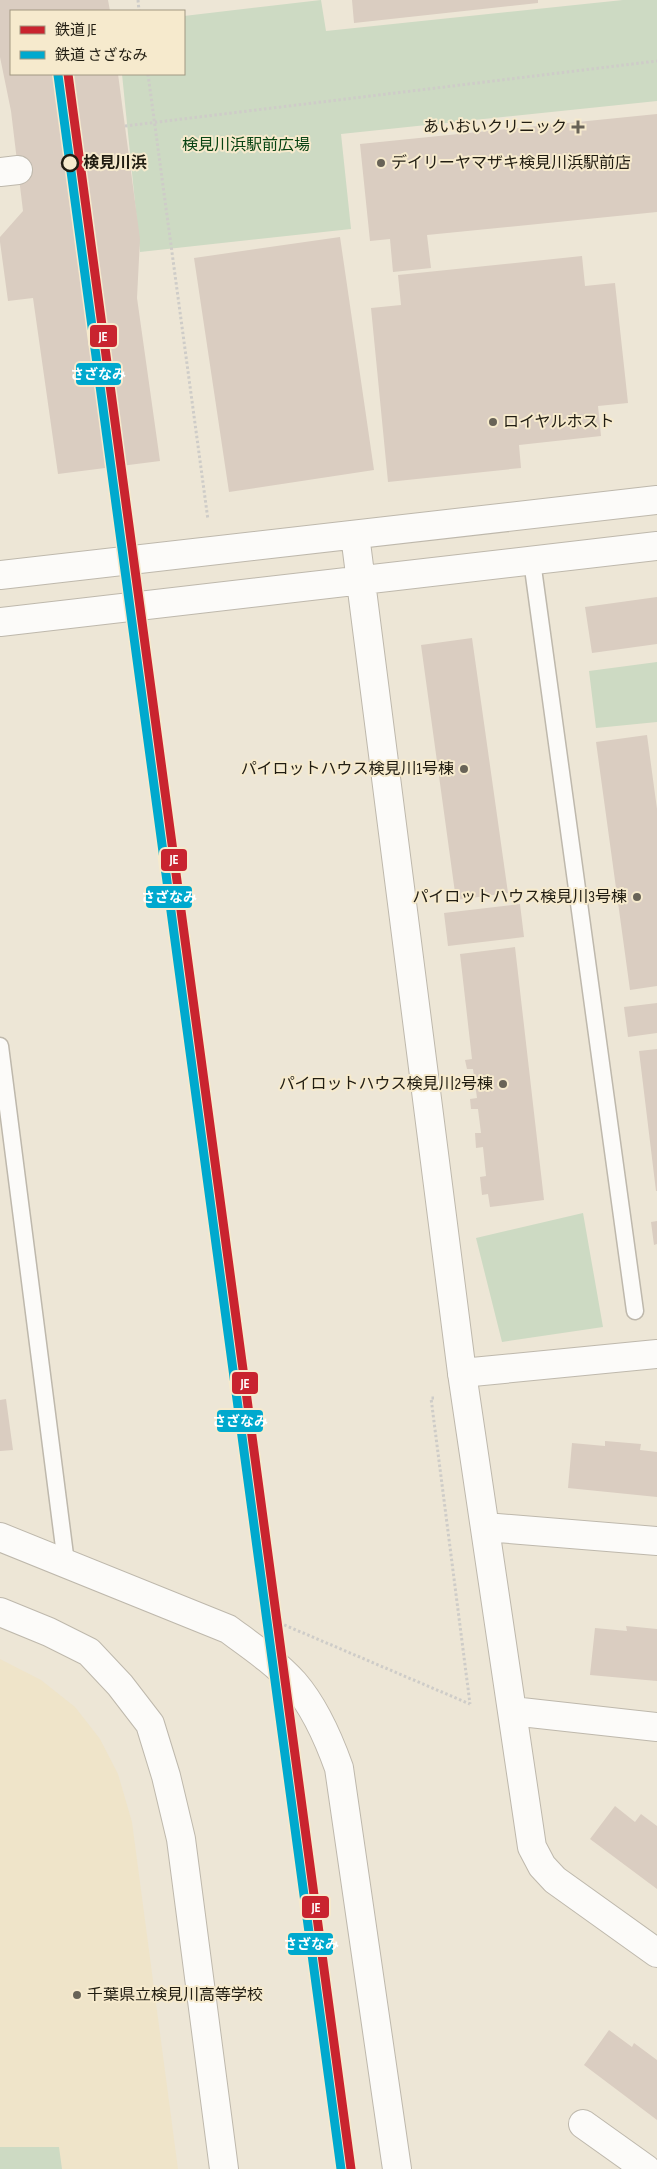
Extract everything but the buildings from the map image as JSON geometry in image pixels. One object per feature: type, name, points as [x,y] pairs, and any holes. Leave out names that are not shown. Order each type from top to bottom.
[{"type":"street","points":[[0,575],[657,500]]},
{"type":"street","points":[[355,535],[462,1373],[532,1847],[542,1866],[555,1880],[657,1953]]},
{"type":"street","points":[[0,622],[657,546]]},
{"type":"street","points":[[462,1373],[657,1354]]},
{"type":"street","points":[[485,1527],[657,1541]]},
{"type":"street","points":[[0,1537],[228,1629],[259,1652],[294,1684],[328,1738],[339,1768],[397,2169]]},
{"type":"street","points":[[0,1612],[49,1632],[89,1652],[120,1686],[150,1724],[166,1776],[181,1839],[224,2169]]},
{"type":"street","points":[[512,1711],[657,1727]]},
{"type":"street","points":[[583,2124],[646,2169]]},
{"type":"lane","points":[[532,561],[635,1311]]},
{"type":"lane","points":[[0,1046],[66,1563]]},
{"type":"path","points":[[125,126],[657,61]]},
{"type":"path","points":[[148,75],[208,520]]},
{"type":"path","points":[[275,1621],[470,1704],[431,1398],[438,1397]]},
{"type":"shaded area","name":"千葉県立検見川高等学校","points":[[0,1659],[41,1680],[75,1707],[100,1739],[118,1774],[132,1822],[178,2169],[0,2169]]},
{"type":"green space","name":"検見川浜駅前広場","points":[[321,0],[326,31],[623,0],[657,0],[657,101],[341,134],[351,229],[140,252],[122,75],[185,75],[185,16]]},
{"type":"green space","points":[[657,662],[657,722],[596,728],[589,671]]},
{"type":"green space","points":[[583,1213],[603,1327],[502,1342],[476,1238]]},
{"type":"green space","points":[[0,2147],[59,2147],[62,2169],[0,2169]]},
{"type":"rail line","name":"さざなみ","points":[[58,75],[341,2169]]},
{"type":"rail line","name":"JE","points":[[68,75],[351,2169]]},
{"type":"place","name":"あいおいクリニック","points":[[578,127]]},
{"type":"place","name":"検見川浜","points":[[70,163]]},
{"type":"place","name":"デイリーヤマザキ検見川浜駅前店","points":[[381,163]]},
{"type":"place","name":"ロイヤルホスト","points":[[493,422]]},
{"type":"place","name":"パイロットハウス検見川1号棟","points":[[464,769]]},
{"type":"place","name":"パイロットハウス検見川3号棟","points":[[637,897]]},
{"type":"place","name":"パイロットハウス検見川2号棟","points":[[503,1084]]},
{"type":"place","name":"千葉県立検見川高等学校","points":[[77,1995]]}]
